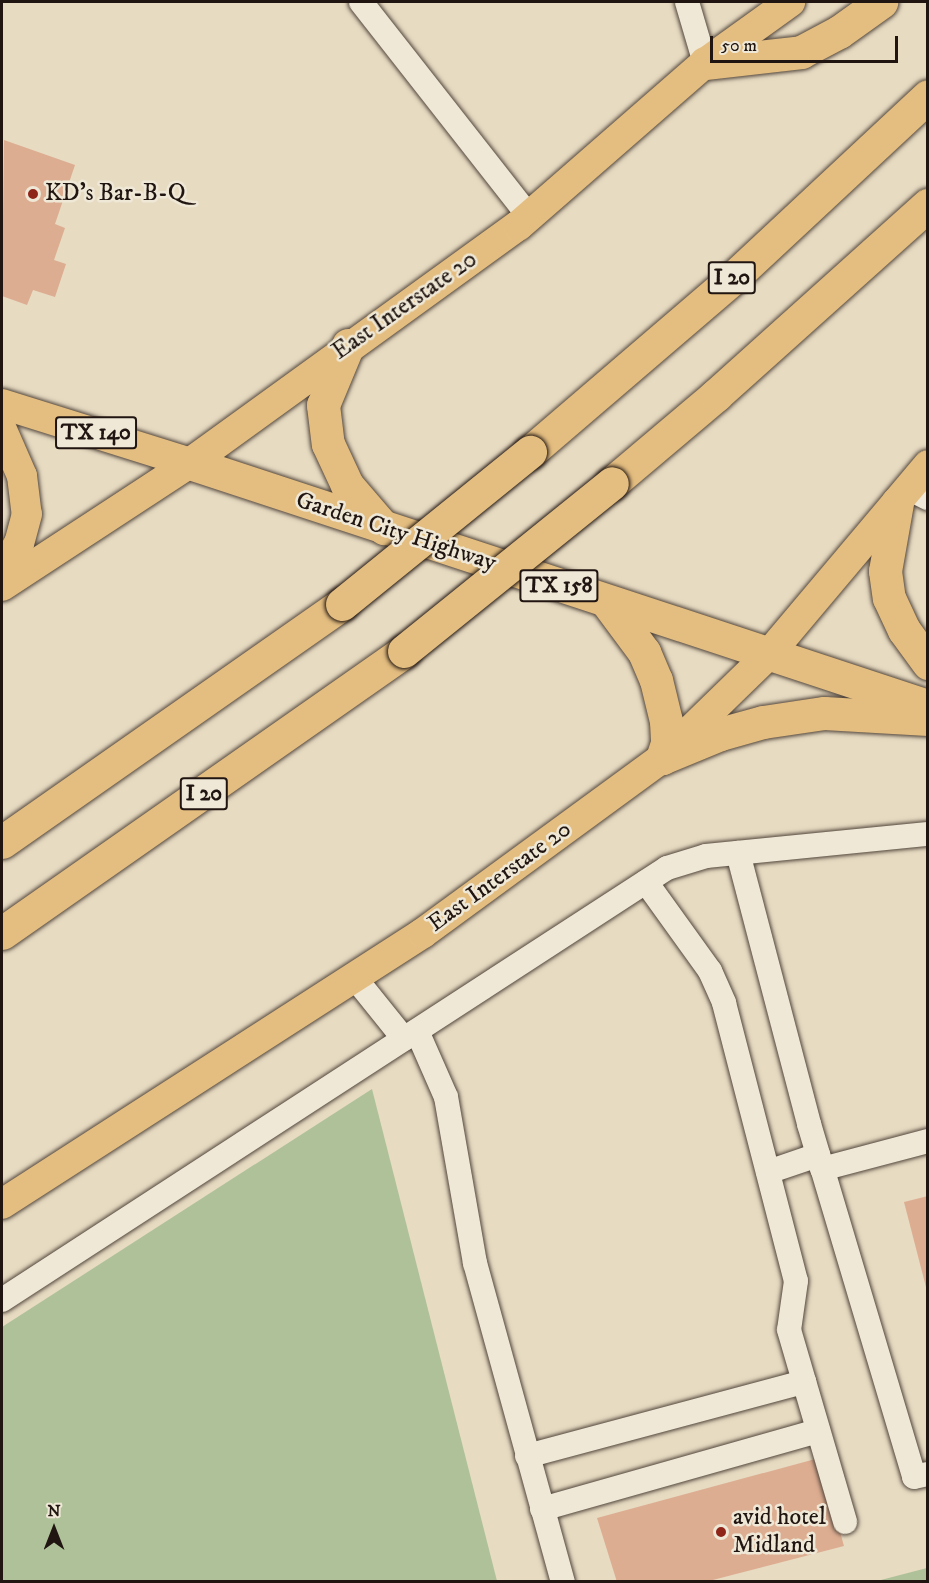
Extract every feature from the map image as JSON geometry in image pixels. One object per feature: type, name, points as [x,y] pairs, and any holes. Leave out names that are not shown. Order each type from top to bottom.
[{"type":"highway","points":[[705,63],[801,52],[839,32],[881,2]]},
{"type":"highway","name":"I 20","points":[[2,842],[342,604],[530,452],[734,277],[927,96]]},
{"type":"highway","name":"I 20","points":[[2,933],[404,651],[716,396],[927,205]]},
{"type":"highway","points":[[348,345],[323,405],[328,444],[347,485],[385,529]]},
{"type":"highway","name":"Garden City Highway","points":[[190,463],[927,706]]},
{"type":"highway","points":[[911,496],[885,571],[889,598],[904,630],[927,663]]},
{"type":"highway","points":[[606,601],[644,652],[656,680],[666,721],[667,743],[662,758]]},
{"type":"highway","points":[[662,758],[720,734],[814,714],[927,719]]},
{"type":"main road","name":"East Interstate 20","points":[[2,586],[190,463],[348,345],[529,216],[705,63],[790,2]]},
{"type":"main road","name":"Garden City Highway","points":[[2,404],[190,463]]},
{"type":"main road","points":[[2,430],[22,477],[27,514],[19,543],[2,573]]},
{"type":"main road","name":"East Interstate 20","points":[[2,1204],[355,978],[662,758],[769,654],[911,496],[927,465]]},
{"type":"lane","points":[[361,2],[529,216]]},
{"type":"lane","points":[[687,2],[705,63]]},
{"type":"lane","points":[[2,1300],[667,868],[706,856],[927,836]]},
{"type":"lane","points":[[738,853],[820,1162],[914,1477],[927,1474]]},
{"type":"lane","points":[[646,882],[710,971],[724,1003],[796,1281],[789,1330],[845,1522]]},
{"type":"lane","points":[[355,978],[410,1035],[446,1097],[476,1263],[563,1581]]},
{"type":"lane","points":[[768,1172],[927,1141]]},
{"type":"lane","points":[[527,1456],[804,1382]]},
{"type":"lane","points":[[542,1509],[819,1431]]},
{"type":"green space","points":[[372,1089],[497,1581],[2,1581],[2,1327]]},
{"type":"green space","points":[[927,1568],[927,1581],[877,1581]]},
{"type":"building","name":"KD's Bar-B-Q","points":[[4,140],[75,165],[55,224],[65,228],[54,260],[66,264],[55,297],[33,290],[27,305],[2,296]]},
{"type":"building","points":[[928,1196],[928,1290],[927,1291],[904,1202]]},
{"type":"building","name":"avid hotel Midland","points":[[819,1458],[844,1546],[705,1582],[617,1582],[597,1518]]},
{"type":"place","name":"KD's Bar-B-Q","points":[[33,194]]},
{"type":"place","name":"avid hotel Midland","points":[[721,1532]]}]
